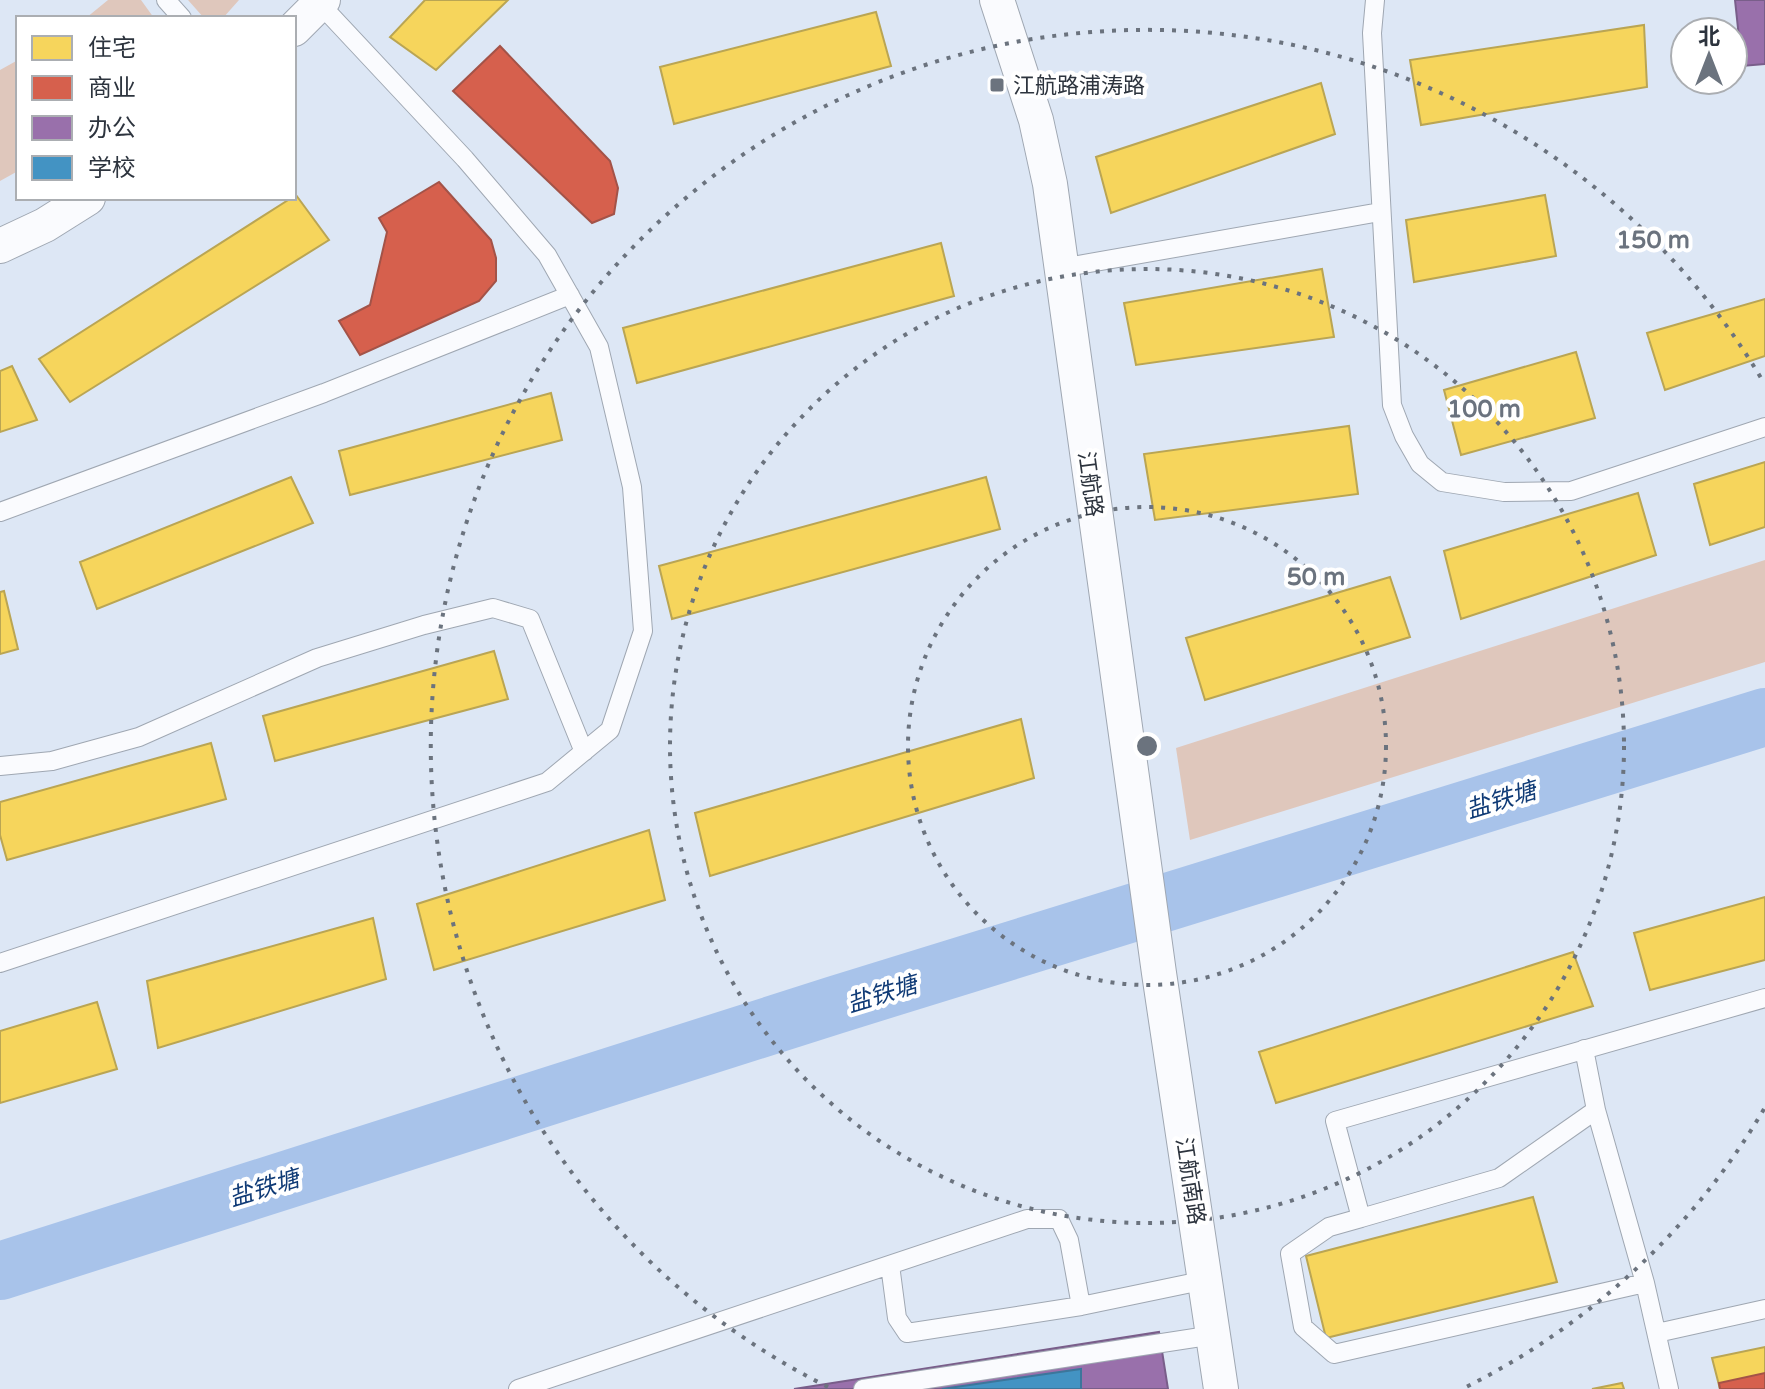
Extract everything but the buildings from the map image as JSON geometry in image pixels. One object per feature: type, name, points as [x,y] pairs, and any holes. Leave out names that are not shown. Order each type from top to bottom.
[{"type":"street","name":"江航路","points":[[997,0],[1036,120],[1050,184],[1159,973]]},
{"type":"street","points":[[296,27],[321,2]]},
{"type":"street","points":[[0,246],[45,225],[85,200]]},
{"type":"street","name":"江航南路","points":[[1159,973],[1221,1389]]},
{"type":"lane","points":[[166,0],[180,16]]},
{"type":"lane","points":[[1375,0],[1372,33],[1392,405],[1404,436],[1420,464],[1442,482],[1504,492],[1571,491],[1765,427]]},
{"type":"lane","points":[[0,963],[547,782],[610,730],[643,631],[632,487],[599,347],[547,255],[465,159],[321,2]]},
{"type":"lane","points":[[1061,268],[1380,212]]},
{"type":"lane","points":[[0,512],[324,393],[570,295]]},
{"type":"lane","points":[[0,766],[52,761],[139,737],[317,658],[424,625],[493,608],[530,619],[584,752]]},
{"type":"lane","points":[[1361,1218],[1335,1121],[1765,998]]},
{"type":"lane","points":[[1584,1049],[1596,1110],[1645,1283],[1669,1389]]},
{"type":"lane","points":[[1596,1110],[1499,1178],[1329,1227],[1290,1254],[1303,1327],[1334,1354],[1645,1283]]},
{"type":"lane","points":[[518,1389],[1027,1219],[1059,1219],[1069,1240],[1081,1306]]},
{"type":"lane","points":[[890,1265],[897,1318],[907,1333],[1081,1306],[1206,1280]]},
{"type":"lane","points":[[1657,1333],[1765,1309]]},
{"type":"lane","points":[[863,1389],[1214,1335]]},
{"type":"shaded area","points":[[108,0],[141,0],[153,16],[88,16]]},
{"type":"shaded area","points":[[188,0],[239,0],[225,16],[202,16]]},
{"type":"shaded area","points":[[16,61],[16,172],[0,181],[0,70]]},
{"type":"shaded area","points":[[1765,560],[1765,662],[1190,840],[1176,748]]},
{"type":"waterway","name":"盐铁塘","points":[[0,1271],[835,1005],[1765,717]]},
{"type":"place","name":"江航路浦涛路","points":[[997,85]]}]
